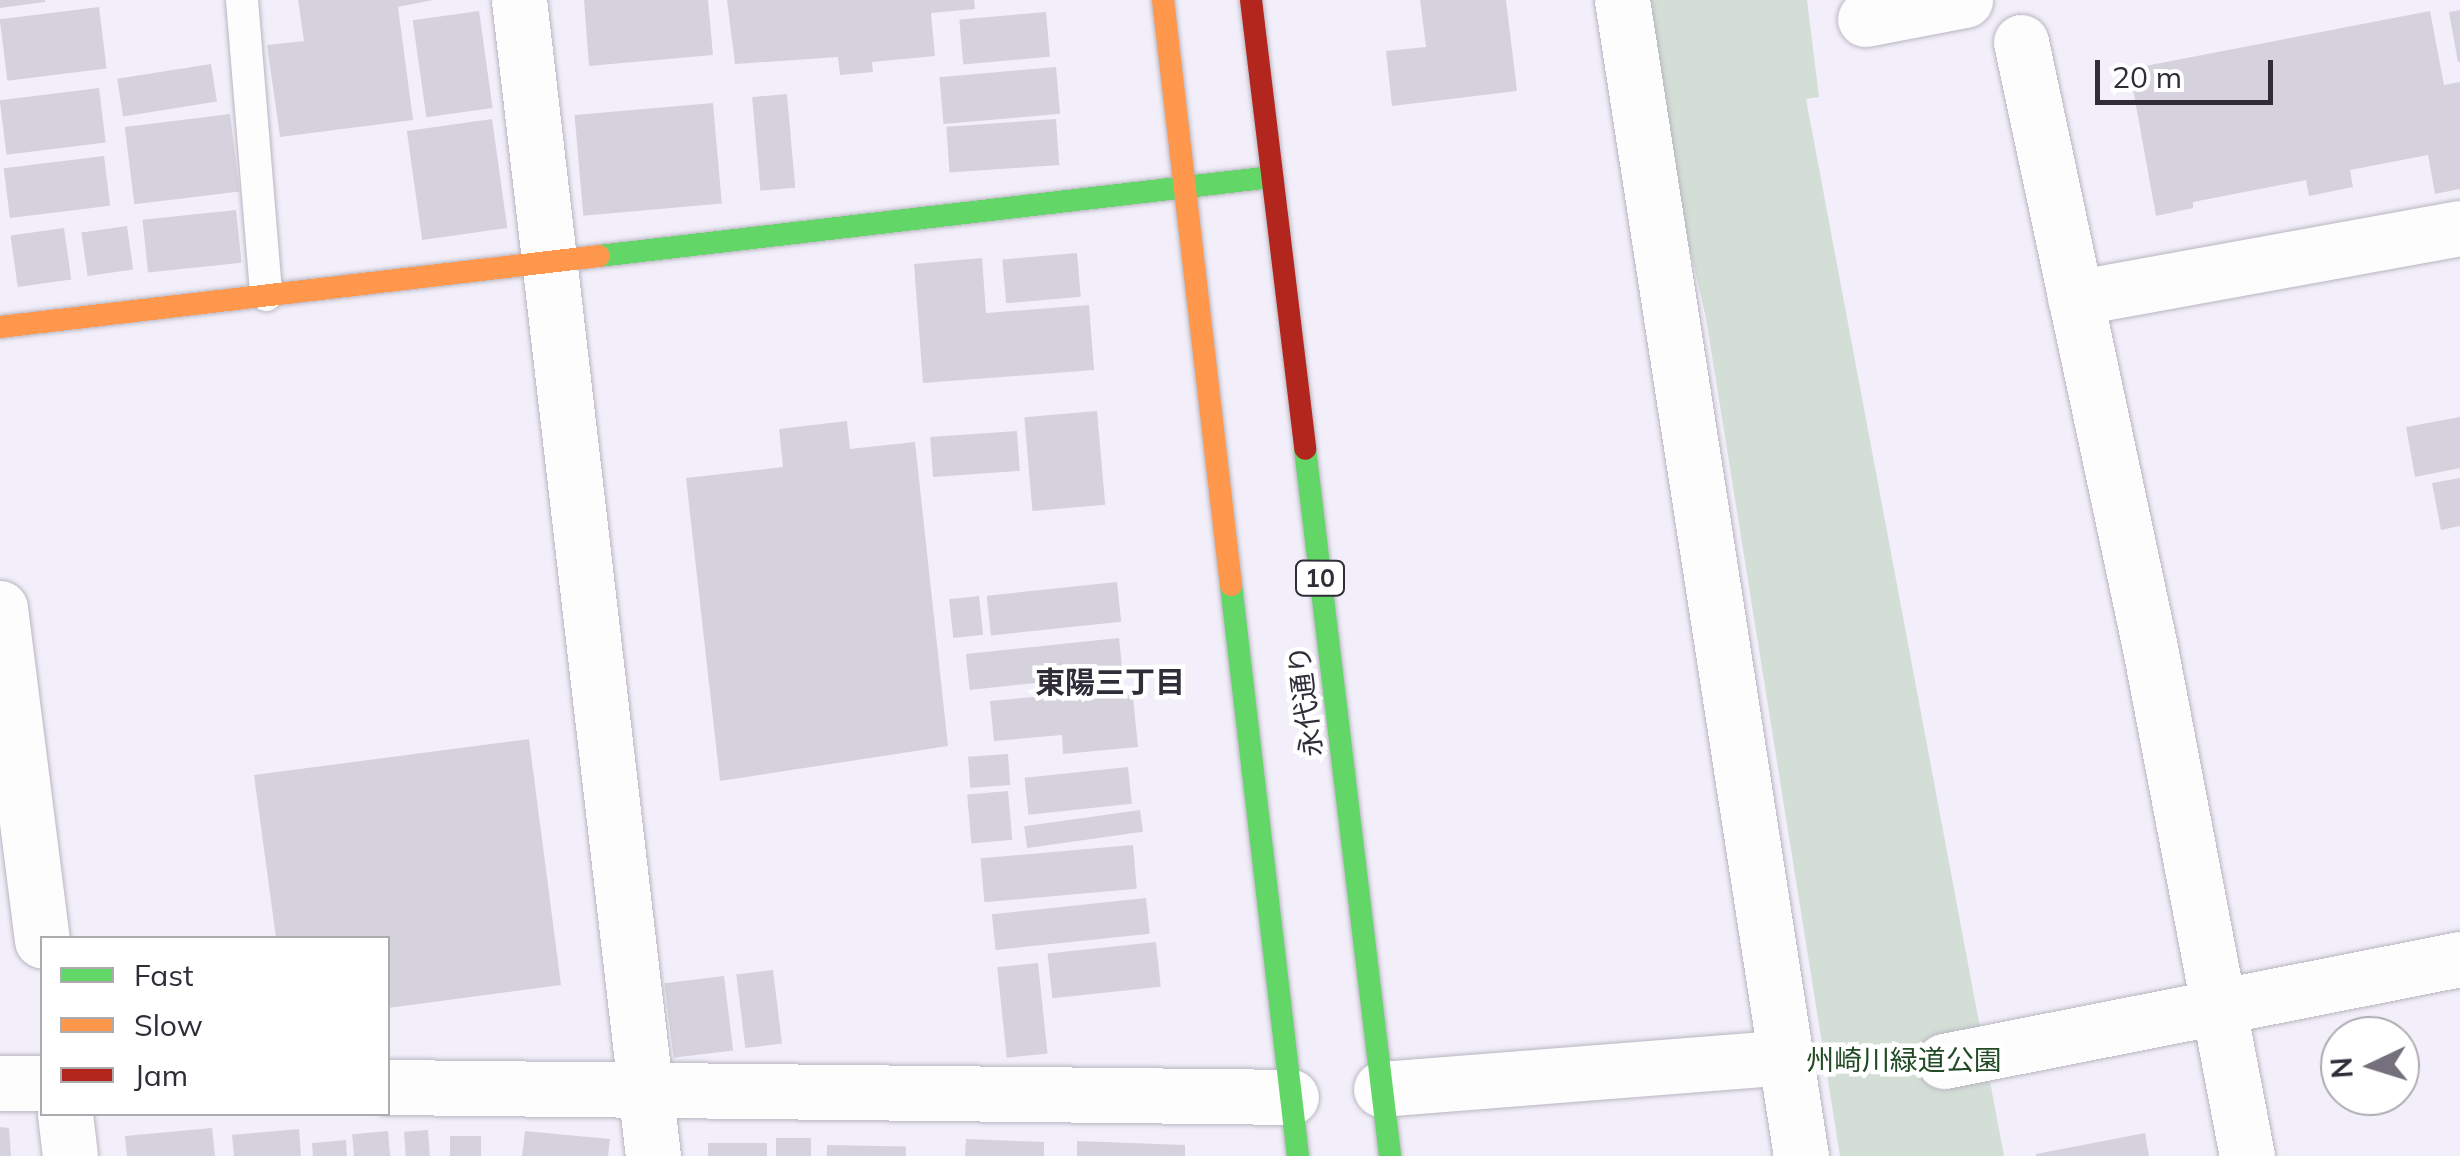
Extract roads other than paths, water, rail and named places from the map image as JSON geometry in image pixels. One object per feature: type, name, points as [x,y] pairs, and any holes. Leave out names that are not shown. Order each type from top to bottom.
[{"type":"main road","points":[[1163,0],[1298,1156]]},
{"type":"main road","name":"永代通り","points":[[1252,0],[1390,1156]]},
{"type":"main road","points":[[0,327],[1272,177]]},
{"type":"street","points":[[519,0],[653,1156]]},
{"type":"street","points":[[1622,0],[1801,1156]]},
{"type":"street","points":[[1864,19],[1965,0]]},
{"type":"street","points":[[2021,42],[2246,1156]]},
{"type":"street","points":[[2075,298],[2460,228]]},
{"type":"street","points":[[0,608],[41,936]]},
{"type":"street","points":[[1944,1062],[2460,959]]},
{"type":"street","points":[[1381,1089],[1785,1057]]},
{"type":"street","points":[[0,1082],[40,1083]]},
{"type":"street","points":[[390,1087],[1291,1098]]},
{"type":"street","points":[[64,1116],[70,1156]]},
{"type":"lane","points":[[242,0],[266,296]]},
{"type":"district","name":"東陽三丁目","points":[[1110,682]]},
{"type":"park label","name":"州崎川緑道公園","points":[[1904,1060]]}]
